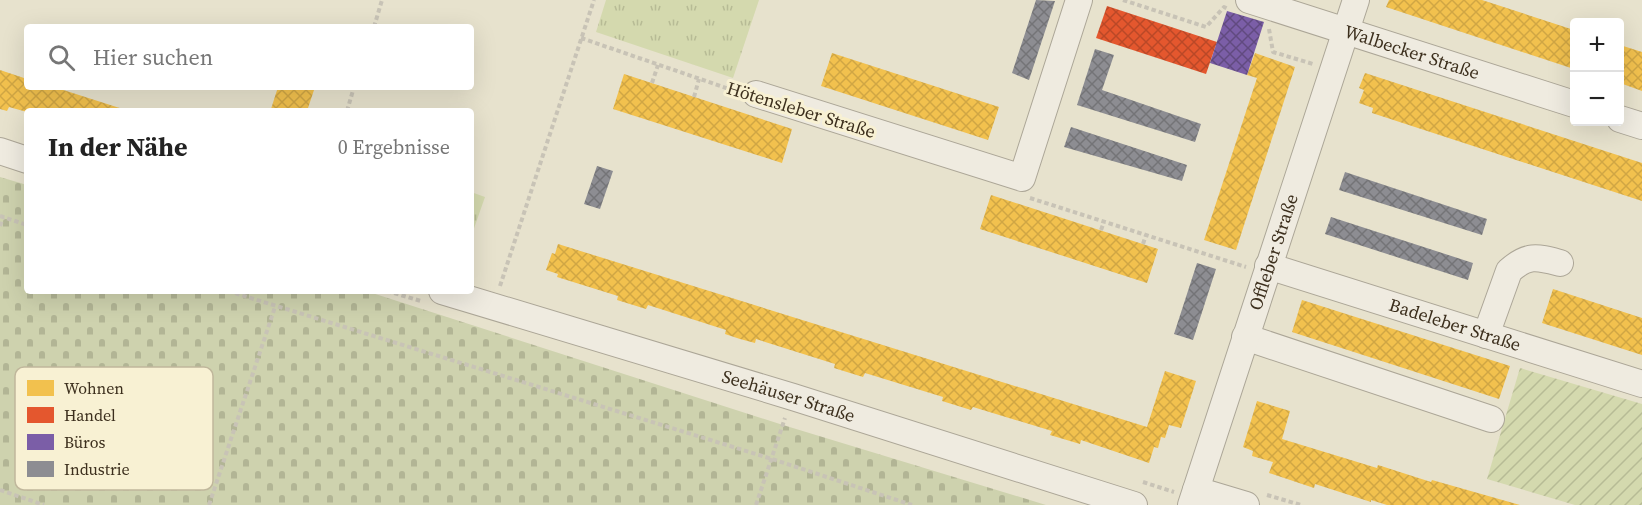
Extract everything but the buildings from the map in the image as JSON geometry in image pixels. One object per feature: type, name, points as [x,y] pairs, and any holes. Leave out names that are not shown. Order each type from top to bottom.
[{"type":"street","points":[[1022,178],[1079,0]]},
{"type":"street","name":"Offleber Straße","points":[[1193,497],[1356,0]]},
{"type":"street","name":"Walbecker Straße","points":[[1242,5],[1346,31],[1570,102]]},
{"type":"street","name":"Hötensleber Straße","points":[[756,94],[1022,178]]},
{"type":"street","points":[[1624,120],[1642,126]]},
{"type":"street","points":[[0,151],[24,159]]},
{"type":"street","points":[[1486,335],[1509,271],[1516,264],[1535,257],[1560,264]]},
{"type":"street","name":"Badeleber Straße","points":[[1266,270],[1642,384]]},
{"type":"street","name":"Seehäuser Straße","points":[[452,294],[1134,505]]},
{"type":"street","points":[[1245,337],[1491,419]]},
{"type":"street","points":[[1193,497],[1246,505]]},
{"type":"path","points":[[375,24],[382,0]]},
{"type":"path","points":[[501,283],[594,0]]},
{"type":"path","points":[[1123,0],[1206,27],[1224,7],[1242,5]]},
{"type":"path","points":[[1268,21],[1273,52],[1334,71]]},
{"type":"path","name":"Hötensleber Straße","points":[[582,38],[699,79],[740,92],[756,94]]},
{"type":"path","points":[[652,83],[658,65]]},
{"type":"path","points":[[694,97],[699,79]]},
{"type":"path","points":[[348,108],[353,90]]},
{"type":"path","points":[[1022,178],[1016,194],[1266,270]]},
{"type":"path","points":[[1062,218],[1064,210]]},
{"type":"path","points":[[0,226],[2,216],[24,224]]},
{"type":"path","points":[[1101,230],[1104,222]]},
{"type":"path","points":[[1143,244],[1146,235]]},
{"type":"path","points":[[237,294],[772,459],[912,505]]},
{"type":"path","points":[[209,505],[276,307]]},
{"type":"path","points":[[756,505],[778,440]]},
{"type":"path","points":[[0,490],[44,505]]},
{"type":"green space","points":[[606,0],[759,0],[733,78],[596,32]]},
{"type":"green space","points":[[0,177],[24,184],[24,294],[375,294],[783,425],[1046,505],[0,505]]},
{"type":"green space","points":[[474,193],[485,197],[474,228]]},
{"type":"green space","points":[[1520,368],[1642,404],[1642,505],[1575,505],[1487,479]]}]
